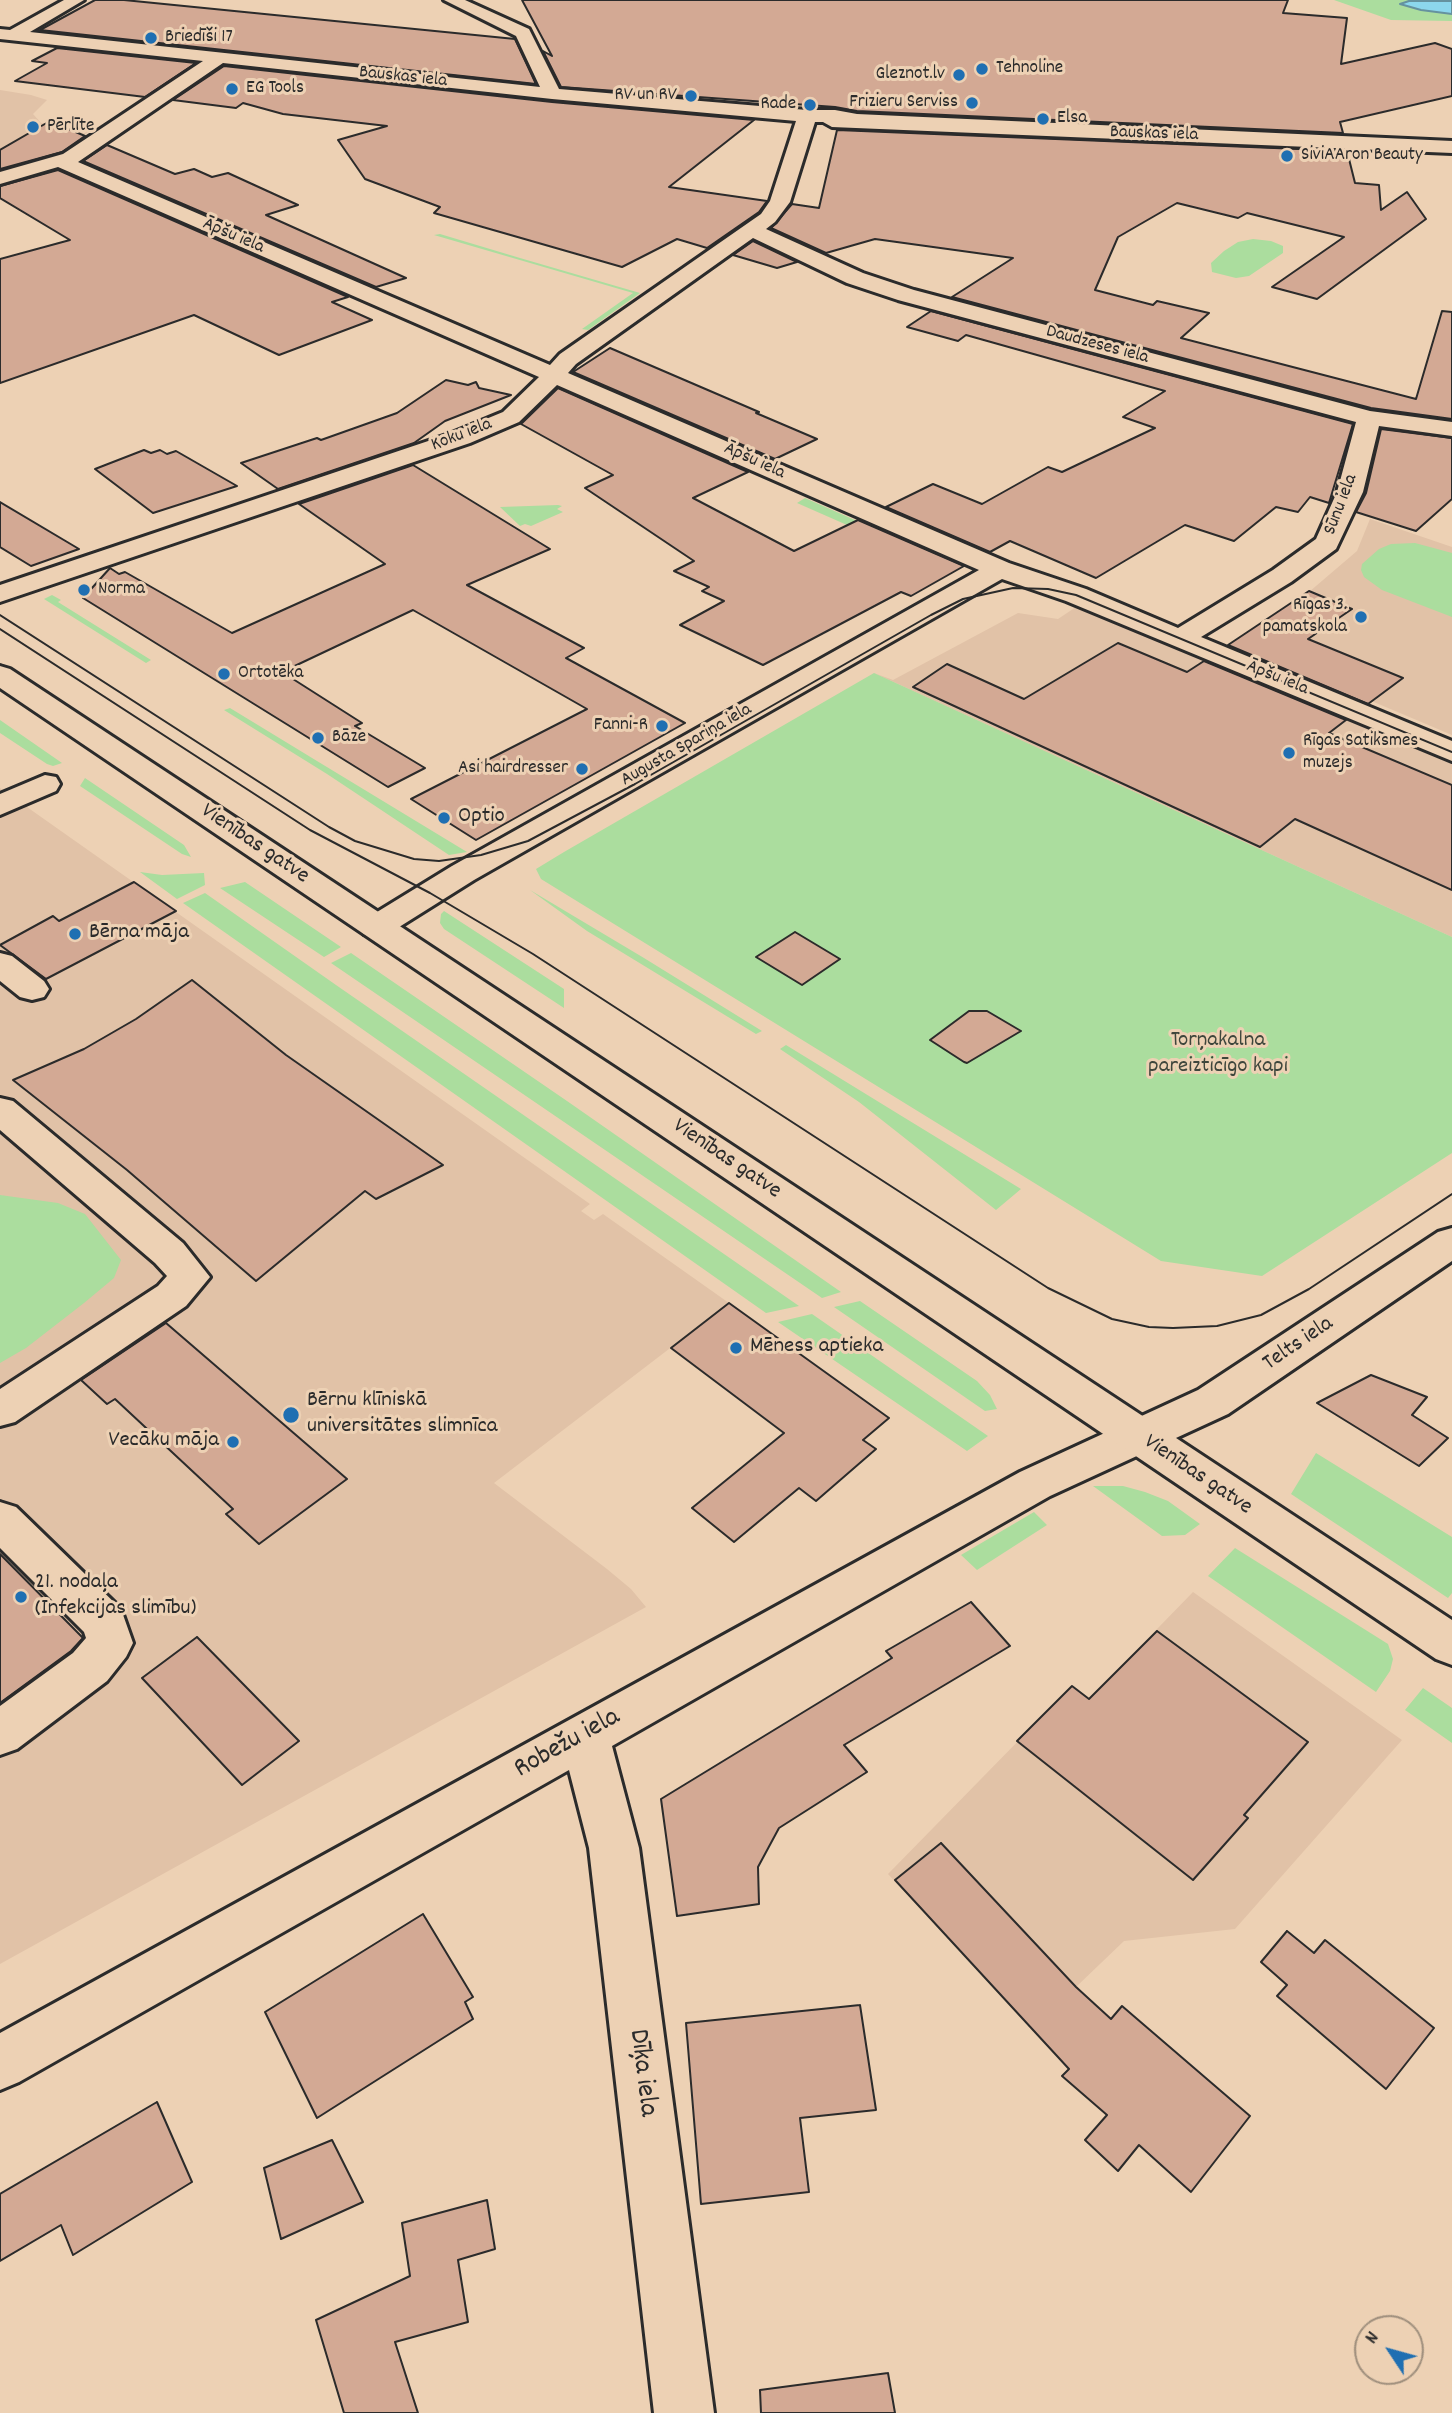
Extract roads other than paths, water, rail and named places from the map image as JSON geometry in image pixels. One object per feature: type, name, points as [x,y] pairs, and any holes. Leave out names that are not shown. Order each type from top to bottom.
[{"type":"street","points":[[6,34],[76,0]]},
{"type":"street","points":[[452,0],[523,33]]},
{"type":"street","points":[[512,11],[552,94]]},
{"type":"street","name":"Bauskas iela","points":[[6,34],[552,94],[807,116],[843,122],[857,120],[1452,147]]},
{"type":"street","points":[[0,178],[60,161],[107,135],[220,58]]},
{"type":"street","name":"Koku iela","points":[[0,594],[461,438],[511,417],[568,359],[768,218],[780,202],[807,116]]},
{"type":"street","name":"Āpšu iela","points":[[60,161],[1000,569],[1076,595],[1452,752]]},
{"type":"street","name":"Daudzeses iela","points":[[751,230],[855,278],[906,295],[1369,418],[1452,429]]},
{"type":"street","name":"Sūnu iela","points":[[1179,639],[1282,576],[1327,543],[1350,492],[1369,418]]},
{"type":"street","name":"Augusta Spariņa iela","points":[[376,927],[463,873],[1000,569]]},
{"type":"street","name":"Vienības gatve","points":[[0,675],[1452,1645]]},
{"type":"street","points":[[0,806],[46,784]]},
{"type":"street","points":[[0,964],[32,989]]},
{"type":"street","points":[[0,1110],[169,1253],[190,1277],[172,1296],[0,1410]]},
{"type":"street","name":"Telts iela","points":[[1140,1437],[1213,1402],[1452,1242]]},
{"type":"street","name":"Robežu iela","points":[[0,2063],[1059,1471],[1140,1437]]},
{"type":"street","points":[[0,1520],[105,1623],[110,1643],[90,1667],[0,1734]]},
{"type":"street","name":"Dīķa iela","points":[[585,1736],[614,1848],[684,2413]]},
{"type":"water","points":[[1409,1],[1452,1],[1452,14],[1400,4]]},
{"type":"tram line","points":[[0,615],[329,827],[355,841],[414,859],[439,861],[481,855],[528,841],[635,784],[931,615],[963,599],[1013,588],[1048,589],[1076,595],[1452,752]]},
{"type":"tram line","points":[[0,629],[310,830],[430,893],[533,954],[1048,1288],[1112,1319],[1149,1327],[1173,1328],[1217,1326],[1261,1315],[1309,1289],[1452,1194]]},
{"type":"place","name":"Briedīši 17","points":[[151,38]]},
{"type":"place","name":"Tehnoline","points":[[982,69]]},
{"type":"place","name":"Gleznot.lv","points":[[959,75]]},
{"type":"place","name":"EG Tools","points":[[232,89]]},
{"type":"place","name":"RV un RV","points":[[691,96]]},
{"type":"place","name":"Frizieru Serviss","points":[[972,103]]},
{"type":"place","name":"Rade","points":[[810,105]]},
{"type":"place","name":"Elsa","points":[[1043,119]]},
{"type":"place","name":"Pērlīte","points":[[33,127]]},
{"type":"place","name":"SiviAAron Beauty","points":[[1287,156]]},
{"type":"place","name":"Norma","points":[[84,590]]},
{"type":"place","name":"Rīgas 3. pamatskola","points":[[1361,617]]},
{"type":"place","name":"Ortotēka","points":[[224,674]]},
{"type":"place","name":"Fanni-R","points":[[662,726]]},
{"type":"place","name":"Bāze","points":[[318,738]]},
{"type":"place","name":"Rīgas Satiksmes muzejs","points":[[1289,753]]},
{"type":"place","name":"Asi hairdresser","points":[[582,769]]},
{"type":"place","name":"Optio","points":[[444,818]]},
{"type":"place","name":"Bērna māja","points":[[75,934]]},
{"type":"place","name":"Mēness aptieka","points":[[736,1348]]},
{"type":"place","name":"Bērnu klīniskā universitātes slimnīca","points":[[291,1415]]},
{"type":"place","name":"Vecāku māja","points":[[233,1442]]},
{"type":"place","name":"21. nodaļa (Infekcijas slimību)","points":[[21,1597]]},
{"type":"park label","name":"Torņakalna pareizticīgo kapi","points":[[1218,1055]]}]
